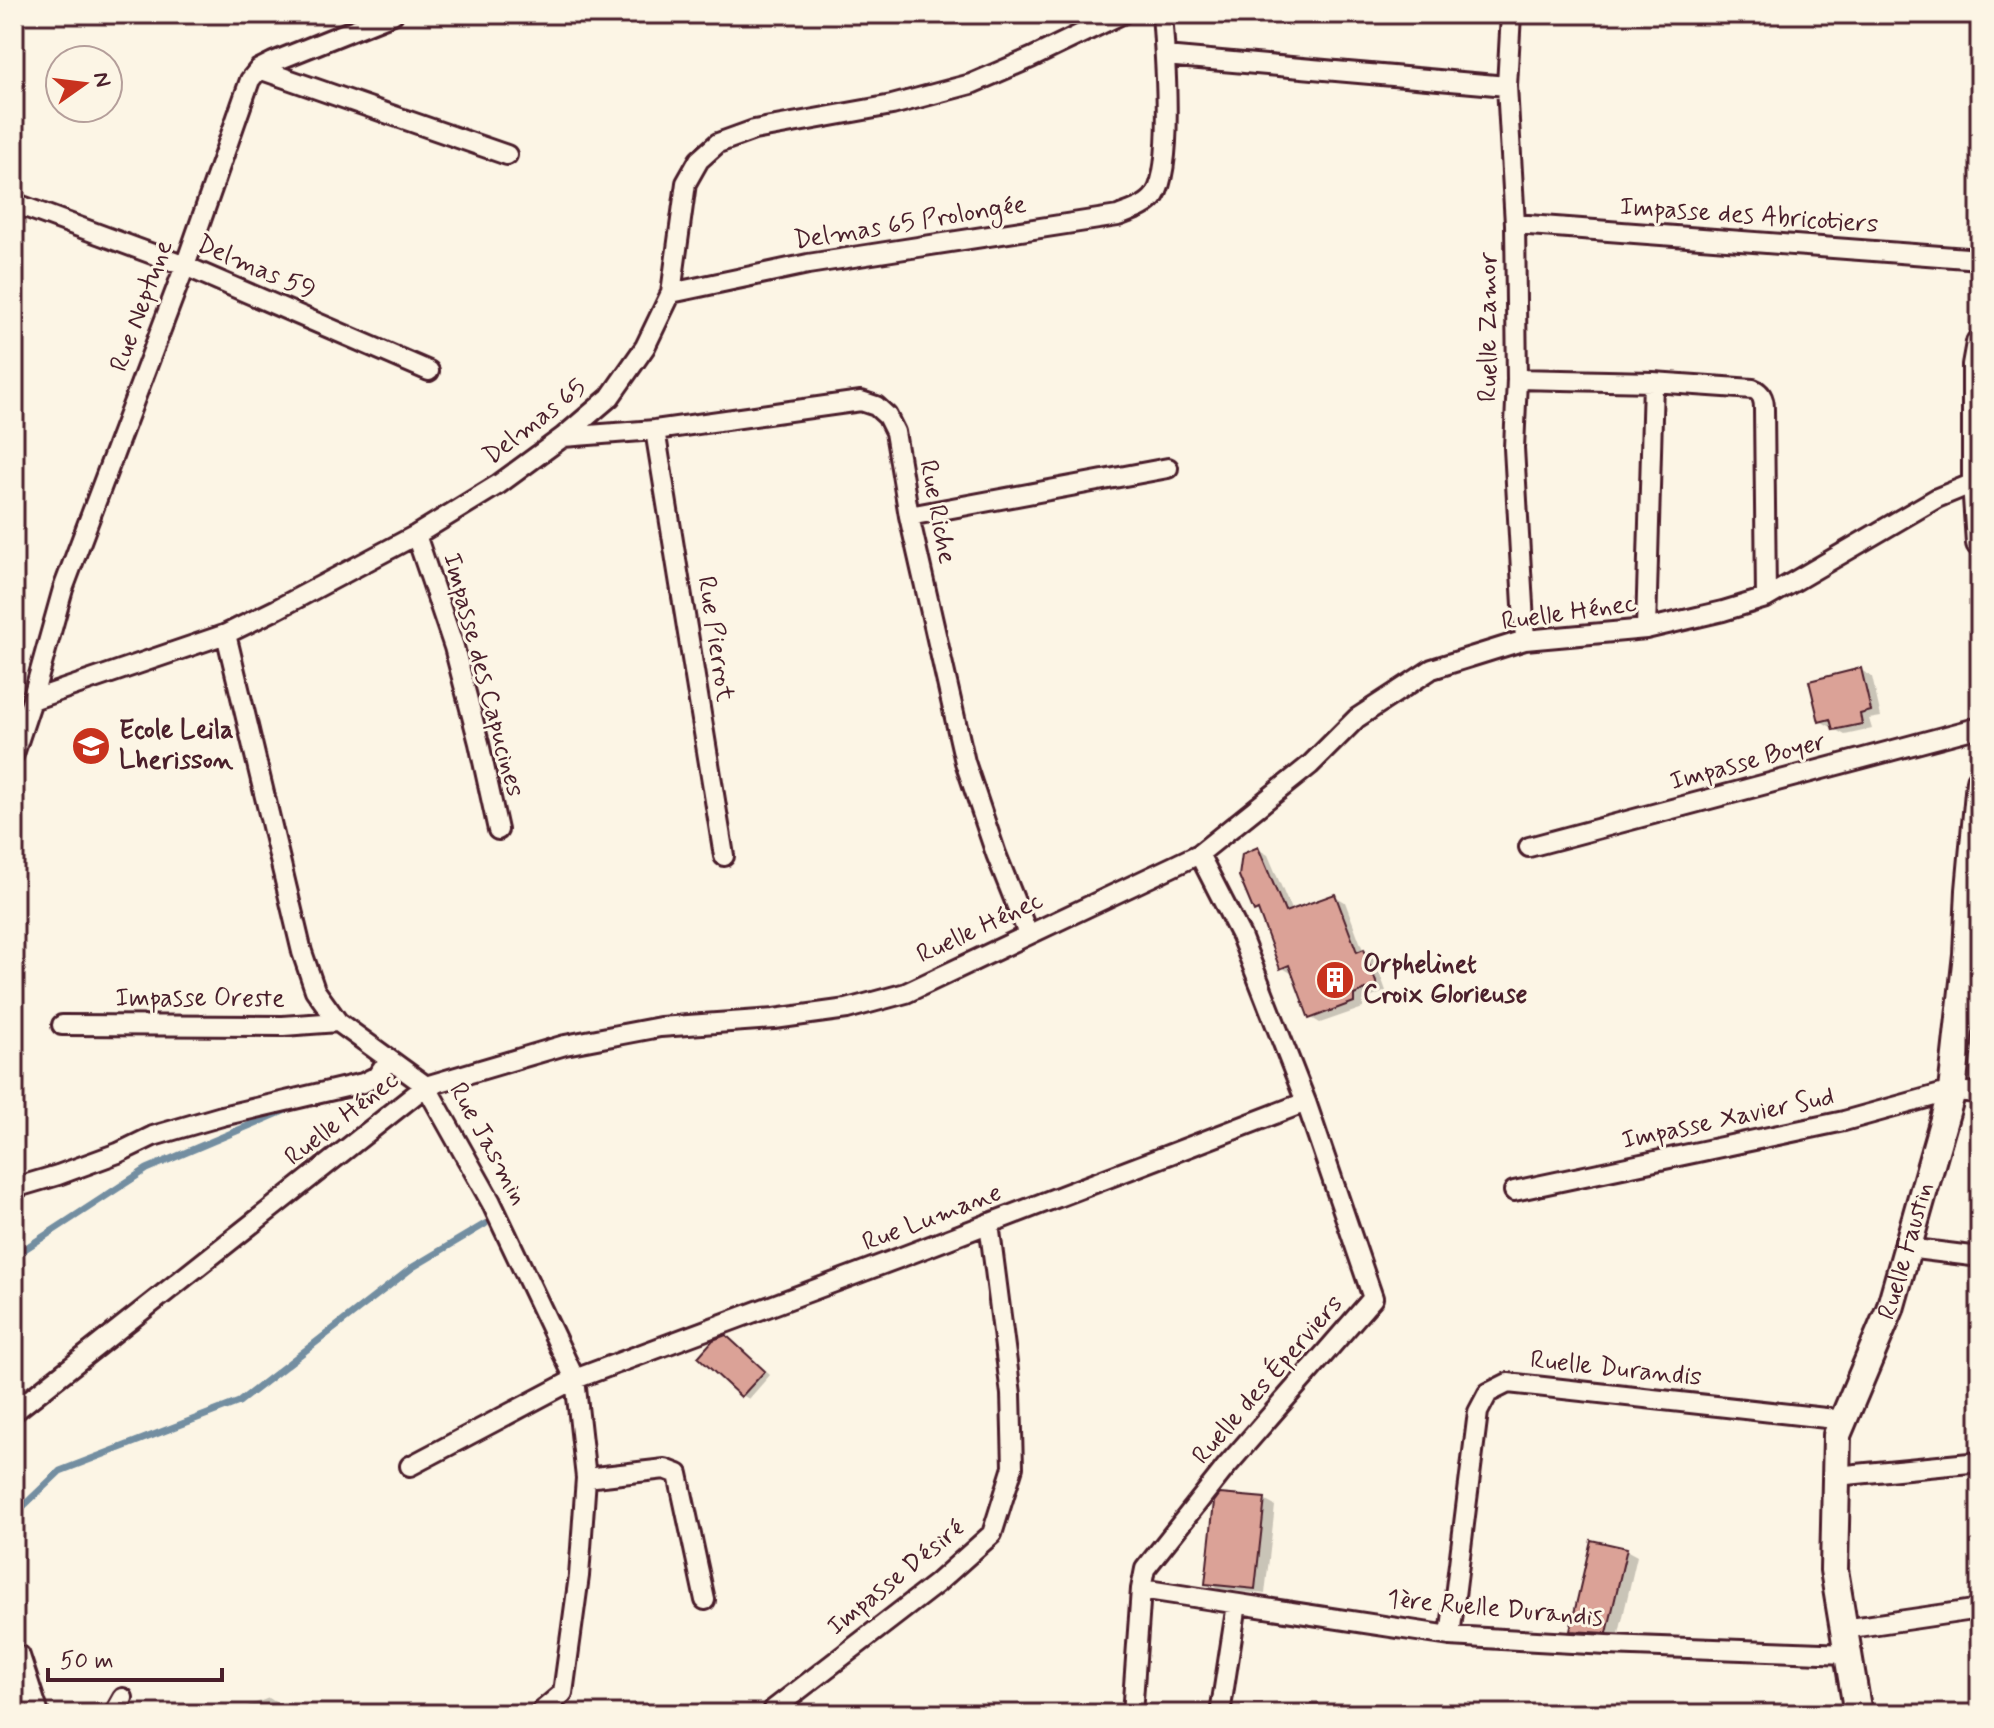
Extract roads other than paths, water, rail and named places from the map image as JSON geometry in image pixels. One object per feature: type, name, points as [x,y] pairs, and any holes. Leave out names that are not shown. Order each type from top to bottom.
[{"type":"street","points":[[259,69],[393,14]]},
{"type":"street","name":"Delmas 65","points":[[32,700],[226,634],[277,609],[416,535],[499,484],[563,437],[610,397],[645,347],[671,293],[686,183],[699,160],[718,143],[754,130],[892,105],[971,84],[1122,14]]},
{"type":"street","points":[[1162,14],[1165,56],[1507,86]]},
{"type":"street","name":"Ruelle Zamor","points":[[1511,14],[1507,86],[1515,224],[1517,379],[1514,448],[1525,640]]},
{"type":"street","name":"Delmas 65 Prolongée","points":[[671,293],[808,264],[1118,216],[1140,207],[1154,197],[1166,161],[1165,56]]},
{"type":"street","points":[[259,69],[507,155]]},
{"type":"street","name":"Rue Neptune","points":[[32,700],[63,589],[185,266],[250,80],[259,69]]},
{"type":"street","name":"Delmas 59","points":[[14,203],[185,266],[429,371]]},
{"type":"street","name":"Impasse des Abricotiers","points":[[1515,224],[1980,259]]},
{"type":"street","points":[[1979,358],[1976,482],[1980,543]]},
{"type":"street","points":[[1517,379],[1653,382],[1758,391],[1764,400],[1766,598]]},
{"type":"street","points":[[1646,629],[1653,382]]},
{"type":"street","name":"Rue Riche","points":[[563,437],[655,430],[861,401],[876,406],[887,416],[895,432],[909,516],[965,762],[996,854],[1028,934]]},
{"type":"street","name":"Rue Pierrot","points":[[655,430],[724,856]]},
{"type":"street","points":[[909,516],[1168,468]]},
{"type":"street","name":"Ruelle Hénec","points":[[14,1412],[426,1086],[565,1045],[647,1030],[847,1009],[906,993],[1199,854],[1310,765],[1357,718],[1432,669],[1525,640],[1646,629],[1766,598],[1937,498],[1976,482]]},
{"type":"street","name":"Impasse des Capucines","points":[[416,535],[454,647],[498,830]]},
{"type":"street","name":"Rue Jasmin","points":[[226,634],[302,952],[315,990],[338,1022],[426,1086],[491,1202],[575,1379],[586,1478],[579,1576],[563,1693],[538,1714]]},
{"type":"street","points":[[14,754],[32,700]]},
{"type":"street","name":"Impasse Boyer","points":[[1529,847],[1980,727]]},
{"type":"street","name":"Ruelle Faustin","points":[[1858,1714],[1834,1570],[1837,1435],[1890,1309],[1952,1091],[1967,954],[1980,781]]},
{"type":"street","name":"Ruelle des Éperviers","points":[[1132,1714],[1145,1569],[1225,1468],[1373,1298],[1306,1102],[1241,936],[1199,854]]},
{"type":"street","name":"Impasse Oreste","points":[[62,1025],[283,1026],[338,1022]]},
{"type":"street","points":[[14,1188],[58,1175],[153,1136],[222,1116],[363,1083],[377,1076],[389,1059]]},
{"type":"street","name":"Impasse Xavier Sud","points":[[1514,1191],[1844,1121],[1952,1091],[1980,1093]]},
{"type":"street","name":"Rue Lumane","points":[[410,1466],[575,1379],[1306,1102]]},
{"type":"street","name":"Impasse Désiré","points":[[774,1709],[936,1584],[992,1534],[1013,1467],[1011,1394],[989,1223]]},
{"type":"street","points":[[1907,1248],[1980,1257]]},
{"type":"street","name":"Ruelle Durandis","points":[[1450,1636],[1478,1412],[1488,1393],[1508,1383],[1844,1420]]},
{"type":"street","points":[[1836,1476],[1980,1462]]},
{"type":"street","points":[[586,1478],[665,1469],[678,1474],[705,1600]]},
{"type":"street","name":"1ère Ruelle Durandis","points":[[1141,1589],[1450,1636],[1607,1645],[1846,1642],[1980,1609]]},
{"type":"street","points":[[1220,1714],[1237,1604]]},
{"type":"street","points":[[20,1656],[39,1714]]},
{"type":"waterway","points":[[14,1256],[147,1169],[293,1107]]},
{"type":"waterway","points":[[14,1515],[60,1471],[239,1402],[413,1267],[485,1224]]},
{"type":"place","name":"Ecole Leila Lherisson","points":[[91,746]]},
{"type":"place","name":"Orphelinet Croix Glorieuse","points":[[1335,980]]}]
